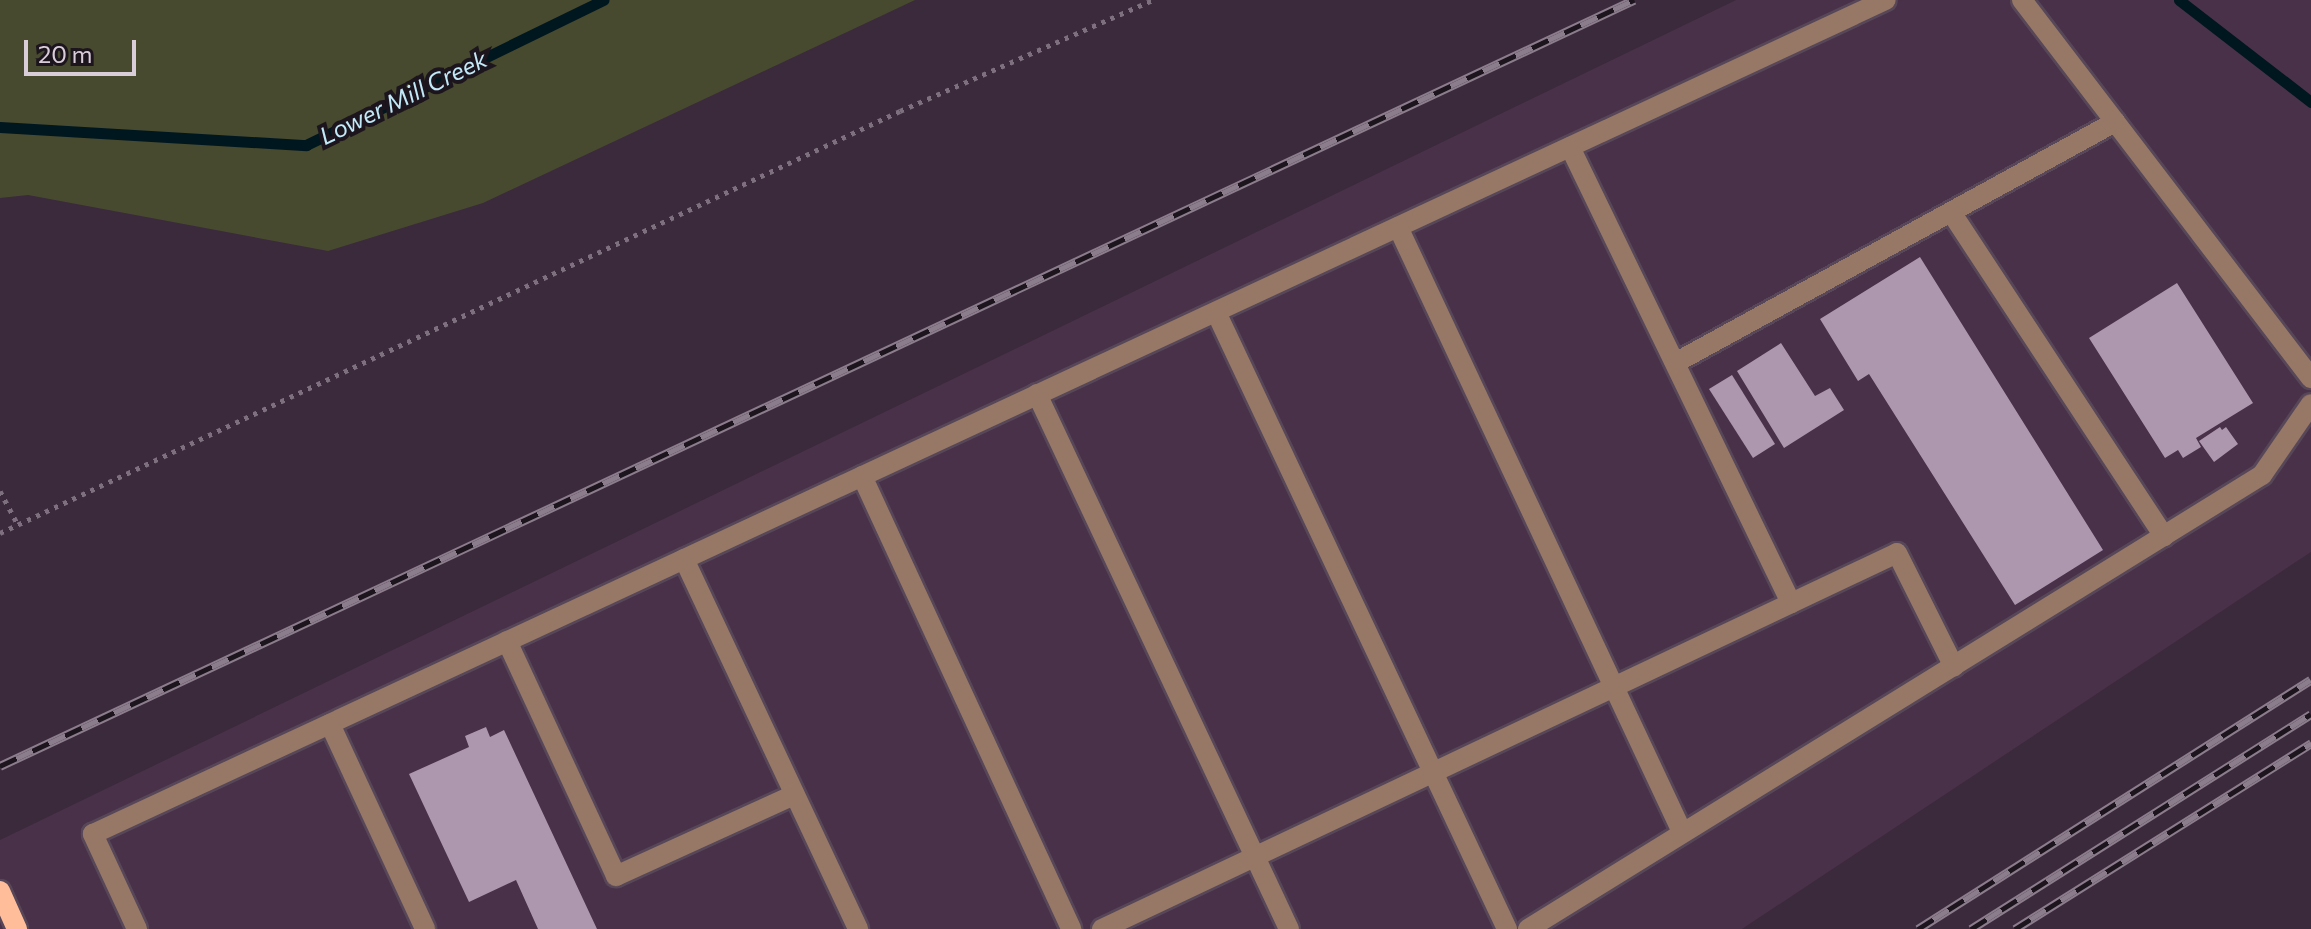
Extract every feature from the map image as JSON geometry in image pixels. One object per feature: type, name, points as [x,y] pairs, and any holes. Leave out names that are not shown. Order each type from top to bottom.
[{"type":"main road","points":[[0,891],[17,929]]},
{"type":"lane","points":[[137,929],[93,834],[1886,0]]},
{"type":"lane","points":[[2022,0],[2311,378]]},
{"type":"lane","points":[[1675,363],[2115,122]]},
{"type":"lane","points":[[1570,147],[1791,603]]},
{"type":"lane","points":[[1951,212],[2164,536]]},
{"type":"lane","points":[[1398,227],[1682,832]]},
{"type":"lane","points":[[1216,312],[1507,929]]},
{"type":"lane","points":[[1037,394],[1289,929]]},
{"type":"lane","points":[[1528,929],[2262,475],[2311,404]]},
{"type":"lane","points":[[862,476],[1071,929]]},
{"type":"lane","points":[[1102,929],[1897,553],[1954,667]]},
{"type":"lane","points":[[684,559],[858,929]]},
{"type":"lane","points":[[507,641],[616,876],[794,795]]},
{"type":"lane","points":[[330,724],[425,929]]},
{"type":"path","points":[[0,533],[885,118],[1153,0]]},
{"type":"path","points":[[0,491],[18,525]]},
{"type":"shaded area","points":[[1736,0],[2311,0],[2311,552],[1742,929],[0,929],[0,840]]},
{"type":"green space","points":[[0,0],[915,0],[483,203],[328,251],[28,195],[0,198]]},
{"type":"building","points":[[1920,257],[2103,550],[2015,605],[1869,374],[1858,381],[1820,319]]},
{"type":"building","points":[[2177,283],[2253,403],[2196,438],[2201,447],[2183,458],[2178,450],[2165,458],[2089,338]]},
{"type":"building","points":[[1781,343],[1815,396],[1830,388],[1844,410],[1784,448],[1737,371]]},
{"type":"building","points":[[1732,375],[1775,444],[1753,458],[1709,389]]},
{"type":"building","points":[[2220,427],[2222,430],[2226,427],[2238,444],[2214,462],[2199,441]]},
{"type":"building","points":[[486,727],[490,737],[504,730],[597,929],[538,929],[516,880],[469,902],[409,774],[469,747],[465,736]]},
{"type":"waterway","name":"Lower Mill Creek","points":[[0,127],[306,145],[603,0]]},
{"type":"waterway","name":"Lower Mill Creek","points":[[2179,0],[2311,102]]},
{"type":"railway","points":[[0,766],[1634,0]]},
{"type":"railway","points":[[1918,929],[2311,680]]},
{"type":"railway","points":[[1971,929],[2311,714]]},
{"type":"railway","points":[[2015,929],[2311,743]]}]
